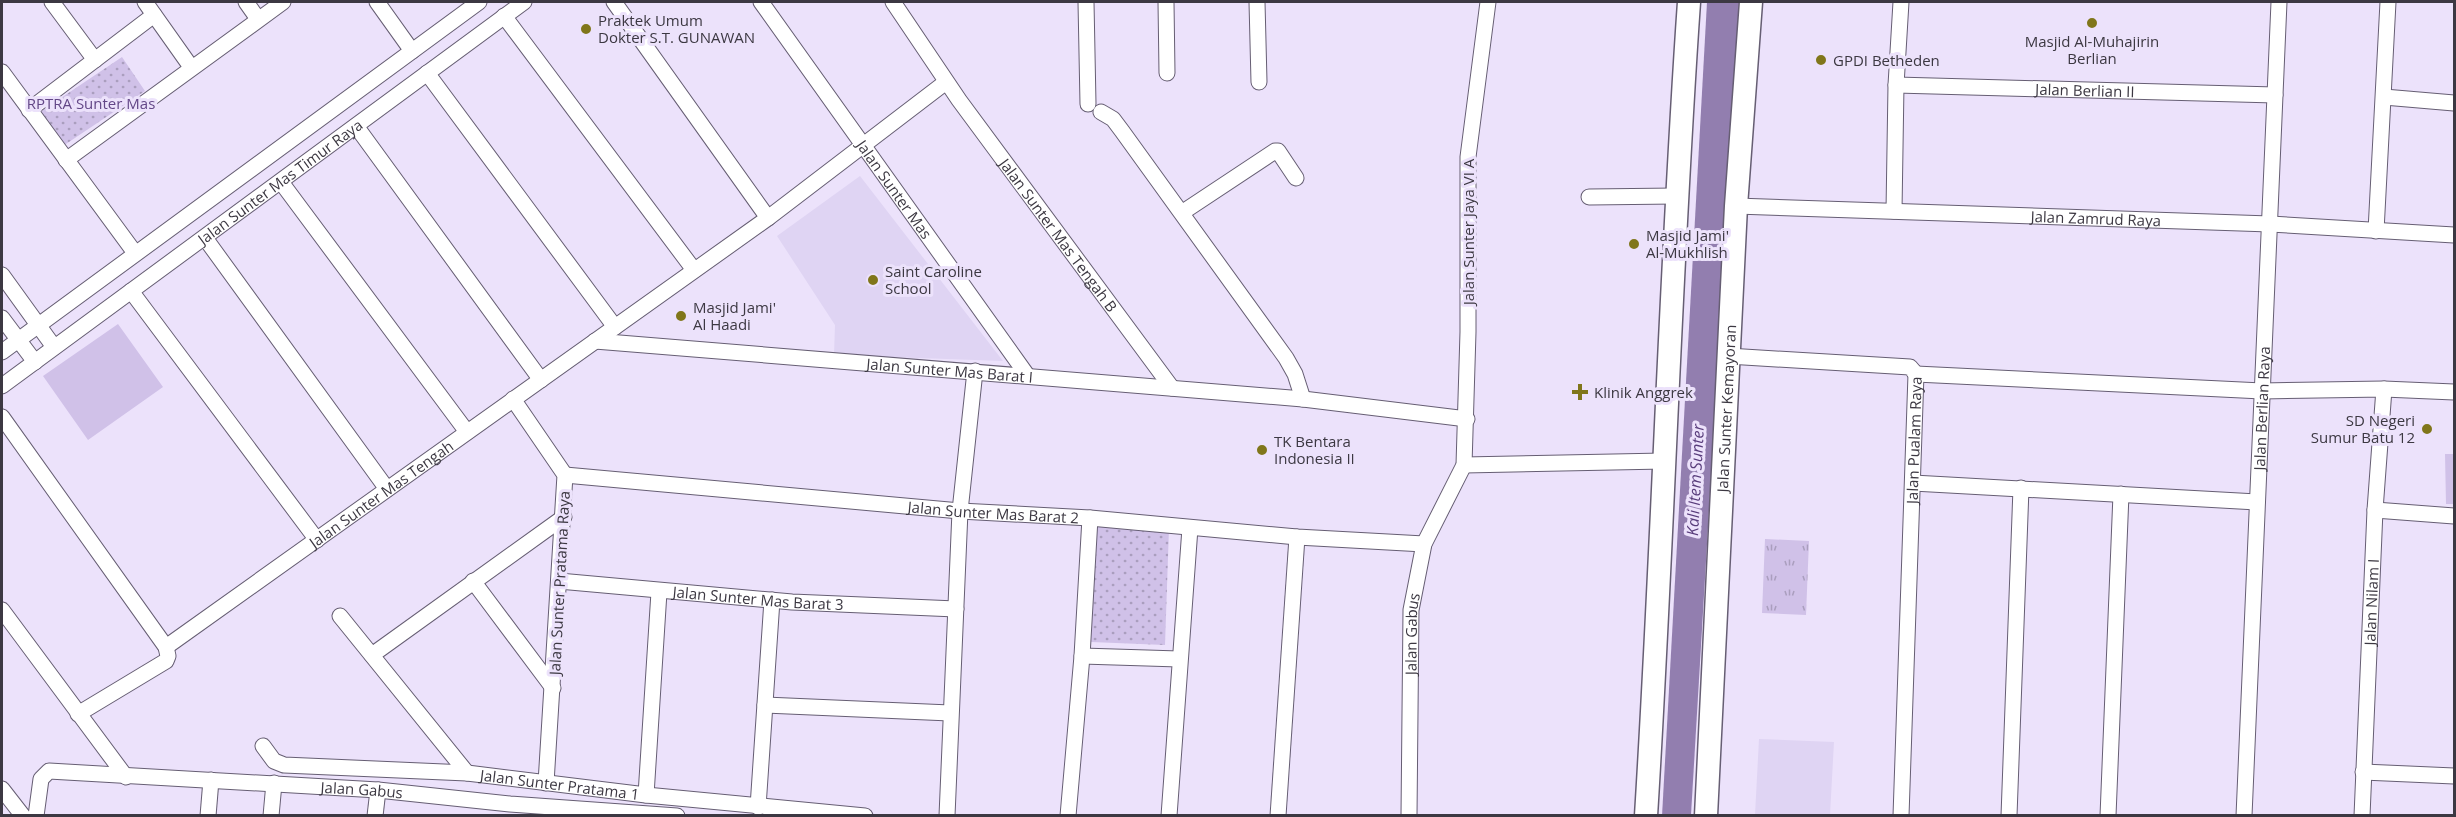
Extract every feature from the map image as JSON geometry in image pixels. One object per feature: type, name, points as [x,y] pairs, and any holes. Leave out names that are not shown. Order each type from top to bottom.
[{"type":"main road","points":[[1646,816],[1659,605],[1676,195],[1689,2]]},
{"type":"main road","name":"Jalan Sunter Kemayoran","points":[[1706,816],[1736,206],[1751,2]]},
{"type":"street","points":[[52,2],[95,60]]},
{"type":"street","points":[[145,2],[191,67]]},
{"type":"street","points":[[246,2],[258,19]]},
{"type":"street","points":[[66,160],[283,2]]},
{"type":"street","points":[[377,2],[412,51]]},
{"type":"street","name":"Jalan Sunter Mas Timur Raya","points":[[2,352],[479,2]]},
{"type":"street","name":"Jalan Sunter Mas Timur Raya","points":[[2,386],[524,2]]},
{"type":"street","points":[[614,2],[768,218]]},
{"type":"street","name":"Jalan Sunter Mas","points":[[761,2],[1027,375]]},
{"type":"street","name":"Jalan Sunter Mas Tengah B","points":[[892,2],[946,81],[1172,388]]},
{"type":"street","points":[[1086,2],[1094,108],[1113,119],[1183,213],[1286,358],[1295,374],[1303,399]]},
{"type":"street","points":[[1166,2],[1167,73]]},
{"type":"street","points":[[1257,2],[1259,82]]},
{"type":"street","name":"Jalan Sunter Jaya VI A","points":[[1464,465],[1467,419],[1468,157],[1488,2]]},
{"type":"street","points":[[1894,212],[1896,85],[1901,2]]},
{"type":"street","name":"Jalan Berlian Raya","points":[[2244,816],[2279,2]]},
{"type":"street","points":[[2376,231],[2388,2]]},
{"type":"street","points":[[29,110],[154,15]]},
{"type":"street","points":[[504,16],[694,270]]},
{"type":"street","points":[[2,72],[135,253]]},
{"type":"street","points":[[427,73],[615,327]]},
{"type":"street","points":[[863,143],[946,81]]},
{"type":"street","name":"Jalan Berlian II","points":[[1896,85],[2275,95]]},
{"type":"street","points":[[2384,97],[2454,103]]},
{"type":"street","points":[[356,126],[541,380]]},
{"type":"street","name":"Jalan Sunter Mas Tengah","points":[[166,647],[768,218],[863,143]]},
{"type":"street","points":[[1183,213],[1275,151],[1296,178]]},
{"type":"street","points":[[281,182],[467,432]]},
{"type":"street","points":[[1589,197],[1676,195]]},
{"type":"street","name":"Jalan Zamrud Raya","points":[[1736,206],[2270,224],[2454,235]]},
{"type":"street","points":[[205,238],[387,489]]},
{"type":"street","points":[[2,275],[54,347]]},
{"type":"street","points":[[130,291],[317,540]]},
{"type":"street","points":[[2,318],[35,362]]},
{"type":"street","name":"Jalan Sunter Mas Barat I","points":[[595,341],[1303,399],[1467,419]]},
{"type":"street","points":[[1728,356],[1910,367],[1916,374]]},
{"type":"street","points":[[946,816],[960,511],[975,371]]},
{"type":"street","name":"Jalan Pualam Raya","points":[[1901,816],[1916,374],[2262,391],[2384,389],[2454,392]]},
{"type":"street","name":"Jalan Nilam I","points":[[2362,816],[2375,510],[2384,389]]},
{"type":"street","name":"Jalan Sunter Pratama Raya","points":[[513,399],[565,475],[546,783]]},
{"type":"street","points":[[2,417],[166,647],[168,656],[165,661],[78,714]]},
{"type":"street","points":[[1464,465],[1664,461]]},
{"type":"street","name":"Jalan Gabus","points":[[1409,816],[1411,610],[1424,544],[1464,465]]},
{"type":"street","name":"Jalan Sunter Mas Barat 2","points":[[565,475],[960,511],[1090,518],[1297,537],[1424,544]]},
{"type":"street","points":[[1913,483],[2257,502]]},
{"type":"street","points":[[2009,816],[2021,488]]},
{"type":"street","points":[[2108,816],[2121,494]]},
{"type":"street","points":[[2375,510],[2454,516]]},
{"type":"street","points":[[372,655],[564,517]]},
{"type":"street","points":[[1068,816],[1082,656],[1090,518]]},
{"type":"street","points":[[1169,816],[1190,528]]},
{"type":"street","points":[[1278,816],[1297,537]]},
{"type":"street","points":[[473,581],[553,688]]},
{"type":"street","name":"Jalan Sunter Mas Barat 3","points":[[559,581],[772,600],[956,609]]},
{"type":"street","points":[[645,795],[659,591]]},
{"type":"street","points":[[758,807],[772,600]]},
{"type":"street","points":[[2,610],[126,777]]},
{"type":"street","points":[[340,616],[467,773]]},
{"type":"street","points":[[1082,656],[1179,659]]},
{"type":"street","points":[[765,705],[950,713]]},
{"type":"street","name":"Jalan Sunter Pratama 1","points":[[263,746],[274,761],[284,765],[467,773],[645,795],[865,816]]},
{"type":"street","name":"Jalan Gabus","points":[[36,816],[41,779],[49,771],[378,790],[510,810],[677,816]]},
{"type":"street","points":[[2363,772],[2454,776]]},
{"type":"street","points":[[208,816],[212,780]]},
{"type":"street","points":[[272,816],[274,783]]},
{"type":"street","points":[[2,789],[23,816]]},
{"type":"street","points":[[375,816],[378,790]]},
{"type":"shaded area","name":"Saint Caroline School","points":[[860,176],[1003,361],[834,355],[835,325],[777,236]]},
{"type":"shaded area","points":[[1759,739],[1834,742],[1830,815],[1755,815]]},
{"type":"green space","name":"RPTRA Sunter Mas","points":[[122,57],[145,91],[60,148],[37,114]]},
{"type":"green space","points":[[118,324],[163,387],[88,440],[43,376]]},
{"type":"green space","points":[[2445,454],[2454,454],[2454,504],[2446,504]]},
{"type":"green space","points":[[1096,525],[1169,528],[1165,645],[1091,642]]},
{"type":"green space","points":[[1765,539],[1809,541],[1806,615],[1762,613]]},
{"type":"water","name":"Kali Item Sunter","points":[[1707,2],[1739,2],[1691,815],[1662,816]]},
{"type":"place","name":"Masjid Al-Muhajirin Berlian","points":[[2092,23]]},
{"type":"place","name":"Praktek Umum Dokter S.T. GUNAWAN","points":[[586,29]]},
{"type":"place","name":"GPDI Betheden","points":[[1821,60]]},
{"type":"place","name":"Masjid Jami' Al-Mukhlish","points":[[1634,244]]},
{"type":"place","name":"Saint Caroline School","points":[[873,280]]},
{"type":"place","name":"Masjid Jami' Al Haadi","points":[[681,316]]},
{"type":"place","name":"Klinik Anggrek","points":[[1580,392]]},
{"type":"place","name":"SD Negeri Sumur Batu 12","points":[[2427,429]]},
{"type":"place","name":"TK Bentara Indonesia II","points":[[1262,450]]}]
